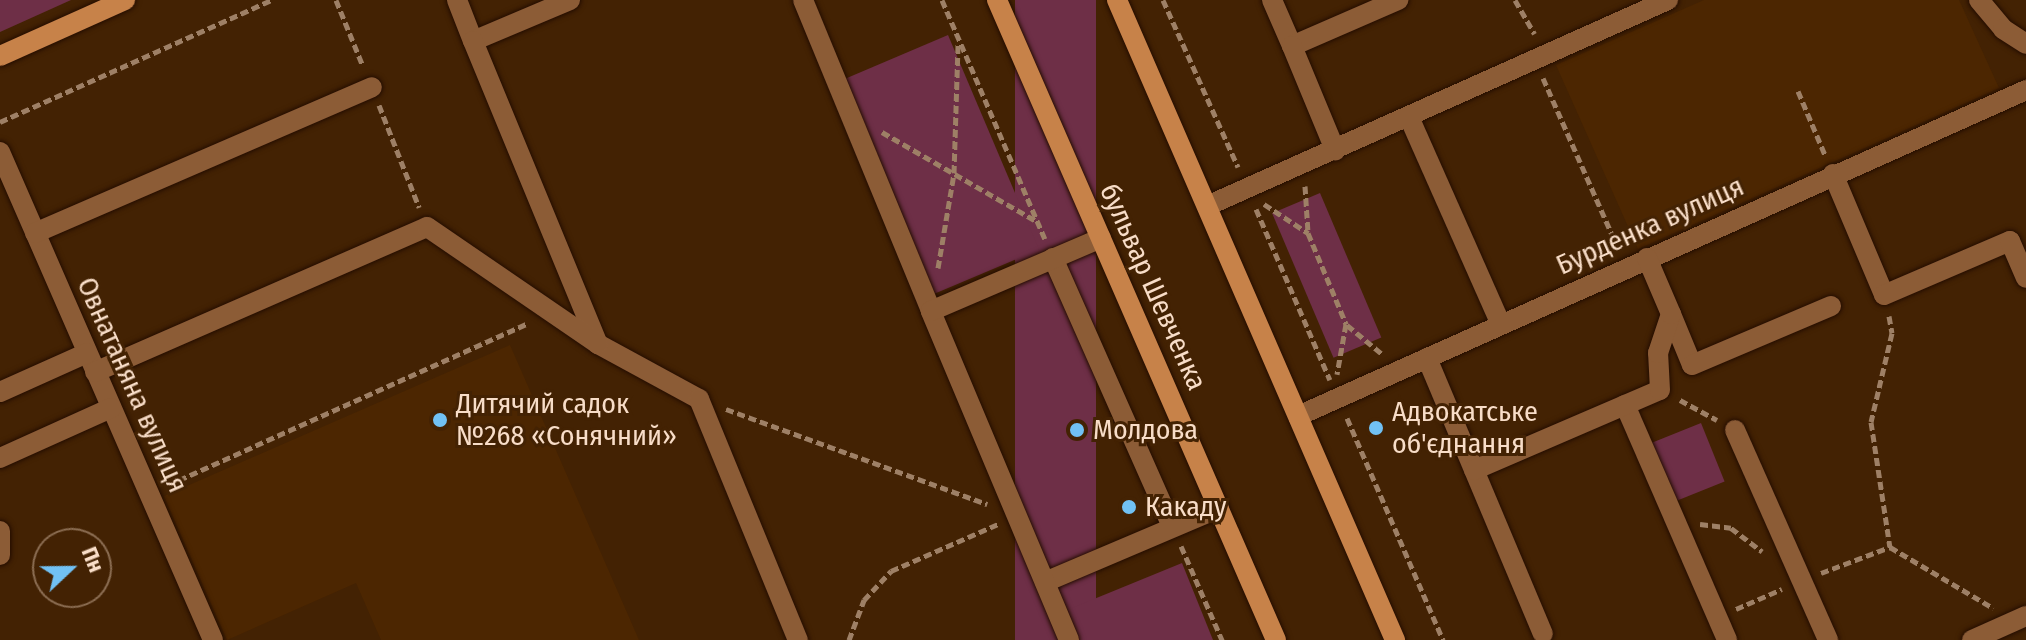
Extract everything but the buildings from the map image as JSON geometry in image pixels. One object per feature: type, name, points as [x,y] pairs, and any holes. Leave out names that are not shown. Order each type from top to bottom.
[{"type":"main road","points":[[0,56],[125,0]]},
{"type":"main road","name":"бульвар Шевченка","points":[[997,0],[1276,640]]},
{"type":"main road","points":[[1117,0],[1395,640]]},
{"type":"street","points":[[457,0],[598,344]]},
{"type":"street","points":[[473,41],[570,0]]},
{"type":"street","points":[[803,0],[1069,640]]},
{"type":"street","points":[[1272,0],[1335,150]]},
{"type":"street","points":[[1292,46],[1398,0]]},
{"type":"street","points":[[1207,206],[1248,191],[1668,0]]},
{"type":"street","points":[[1979,0],[2003,29],[2026,44]]},
{"type":"street","points":[[35,233],[372,87]]},
{"type":"street","name":"Бурденка вулиця","points":[[1298,416],[2026,90]]},
{"type":"street","points":[[1409,117],[1501,325]]},
{"type":"street","name":"Овнатаняна вулиця","points":[[0,152],[213,640]]},
{"type":"street","points":[[1833,174],[1884,295],[2010,241],[2026,278]]},
{"type":"street","points":[[0,392],[91,362],[427,227],[598,344],[699,399],[798,640]]},
{"type":"street","points":[[931,311],[1101,238]]},
{"type":"street","points":[[1053,258],[1172,527]]},
{"type":"street","points":[[1647,258],[1692,365],[1831,306]]},
{"type":"street","points":[[1474,470],[1660,390],[1658,353],[1671,314]]},
{"type":"street","points":[[1427,358],[1539,638]]},
{"type":"street","points":[[1625,405],[1727,640]]},
{"type":"street","points":[[0,458],[111,408]]},
{"type":"street","points":[[1735,430],[1828,640]]},
{"type":"street","points":[[1045,582],[1219,508]]},
{"type":"street","points":[[0,531],[0,555]]},
{"type":"street","points":[[1972,640],[2020,618]]},
{"type":"path","points":[[0,122],[271,0]]},
{"type":"path","points":[[336,0],[427,227]]},
{"type":"path","points":[[942,0],[1053,258]]},
{"type":"path","points":[[1163,0],[1335,390],[1346,324]]},
{"type":"path","points":[[1515,0],[1542,58],[1626,267]]},
{"type":"path","points":[[931,311],[954,173],[958,39]]},
{"type":"path","points":[[1798,91],[1833,174]]},
{"type":"path","points":[[850,113],[1038,223]]},
{"type":"path","points":[[1304,163],[1308,233],[1346,324],[1401,370]]},
{"type":"path","points":[[1248,191],[1308,233]]},
{"type":"path","points":[[1884,295],[1892,333],[1871,422],[1890,547]]},
{"type":"path","points":[[148,494],[552,313]]},
{"type":"path","points":[[1660,390],[1735,430]]},
{"type":"path","points":[[699,399],[1017,515]]},
{"type":"path","points":[[1339,399],[1443,640]]},
{"type":"path","points":[[849,640],[864,600],[891,571],[1017,515]]},
{"type":"path","points":[[1675,521],[1731,528],[1767,554]]},
{"type":"path","points":[[1172,527],[1222,640]]},
{"type":"path","points":[[1717,617],[1890,547],[2020,618]]},
{"type":"shaded area","points":[[0,0],[71,0],[0,32]]},
{"type":"shaded area","points":[[1015,0],[1096,0],[1096,640],[1015,640]]},
{"type":"shaded area","points":[[1704,0],[1959,0],[1999,88],[1638,249],[1556,65]]},
{"type":"shaded area","points":[[948,35],[1039,249],[929,296],[838,82]]},
{"type":"shaded area","points":[[1320,193],[1381,338],[1333,358],[1272,213]]},
{"type":"shaded area","name":"Дитячий садок №268 «Сонячний»","points":[[510,345],[639,640],[381,640],[356,583],[227,640],[164,496]]},
{"type":"shaded area","points":[[1701,423],[1725,481],[1675,501],[1652,443]]},
{"type":"shaded area","points":[[1182,563],[1213,640],[1085,640],[1072,608]]},
{"type":"place","name":"Дитячий садок №268 «Сонячний»","points":[[440,420]]},
{"type":"place","name":"Адвокатське об'єднання","points":[[1376,428]]},
{"type":"place","name":"Молдова","points":[[1077,430]]},
{"type":"place","name":"Какаду","points":[[1129,507]]}]
